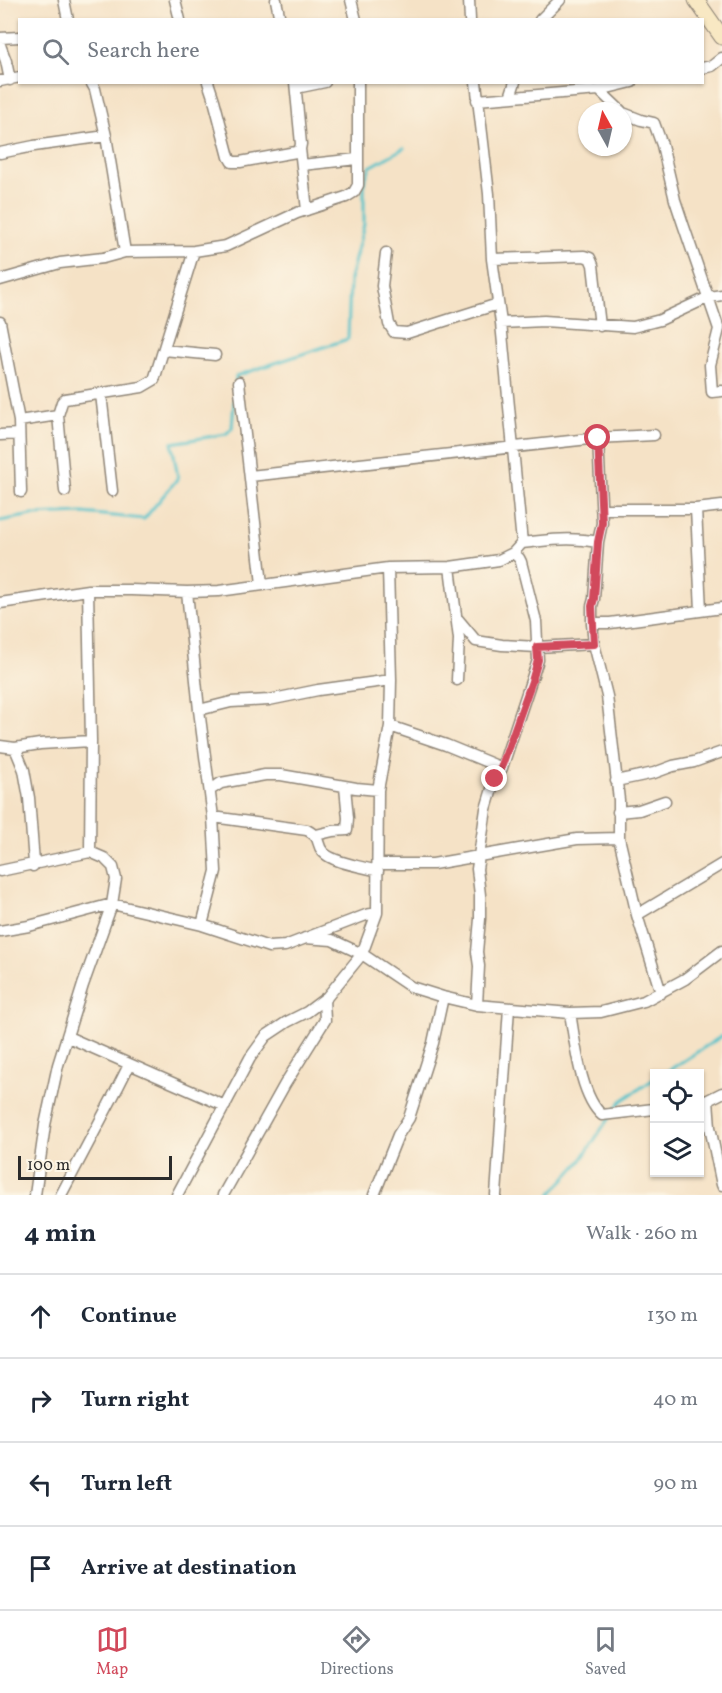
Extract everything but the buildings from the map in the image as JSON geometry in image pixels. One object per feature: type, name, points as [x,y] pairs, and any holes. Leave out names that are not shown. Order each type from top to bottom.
[{"type":"main road","points":[[696,0],[722,37]]},
{"type":"street","points":[[64,0],[68,18]]},
{"type":"street","points":[[175,0],[180,18]]},
{"type":"street","points":[[276,0],[280,18]]},
{"type":"street","points":[[351,0],[356,18]]},
{"type":"street","points":[[469,0],[470,18]]},
{"type":"street","points":[[542,18],[560,0]]},
{"type":"street","points":[[0,38],[18,37]]},
{"type":"street","points":[[0,45],[10,79]]},
{"type":"street","points":[[704,68],[712,66],[722,58]]},
{"type":"street","points":[[93,84],[106,136],[125,252]]},
{"type":"street","points":[[209,84],[228,157],[232,162],[296,152],[300,149]]},
{"type":"street","points":[[0,280],[60,263],[104,258],[125,252],[194,251],[226,246],[307,210],[346,197],[354,192],[358,185],[358,84]]},
{"type":"street","points":[[476,84],[489,194],[492,259],[501,322],[522,543]]},
{"type":"street","points":[[510,97],[514,84]]},
{"type":"street","points":[[477,100],[598,90],[624,84]]},
{"type":"street","points":[[295,85],[307,210]]},
{"type":"street","points":[[598,90],[611,102]]},
{"type":"street","points":[[632,116],[654,123],[662,146],[675,200],[700,278],[720,330],[710,365],[712,392],[722,391]]},
{"type":"street","points":[[0,153],[106,136]]},
{"type":"street","points":[[302,165],[357,159]]},
{"type":"street","points":[[65,491],[58,415],[62,402],[65,399],[142,387],[154,380],[194,251]]},
{"type":"street","points":[[386,253],[382,286],[389,324],[394,332],[407,333],[498,304]]},
{"type":"street","points":[[492,259],[584,256],[590,258],[593,265],[600,326]]},
{"type":"street","points":[[501,322],[544,321],[633,327],[660,320],[709,297],[722,295]]},
{"type":"street","points":[[1,329],[5,380],[19,421],[21,492]]},
{"type":"street","points":[[164,350],[215,355]]},
{"type":"street","points":[[239,382],[262,584]]},
{"type":"street","points":[[101,394],[112,491]]},
{"type":"street","points":[[19,421],[58,415]]},
{"type":"street","points":[[0,435],[19,434]]},
{"type":"street","points":[[250,476],[598,438],[654,435]]},
{"type":"street","points":[[598,438],[602,523],[592,606],[594,644],[607,696],[619,800],[619,838],[637,915],[661,993]]},
{"type":"street","points":[[601,509],[696,509],[722,506]]},
{"type":"street","points":[[696,509],[700,610]]},
{"type":"street","points":[[0,603],[88,590],[219,591],[388,568],[450,567],[499,560],[513,553],[522,543],[561,539],[584,539],[598,542]]},
{"type":"street","points":[[477,1005],[480,895],[477,869],[486,809],[538,660],[536,621],[521,562],[513,553]]},
{"type":"street","points":[[450,567],[459,639],[457,680]]},
{"type":"street","points":[[177,1195],[250,1058],[266,1036],[307,1012],[324,999],[362,954],[377,914],[378,789],[390,726],[388,568]]},
{"type":"street","points":[[88,590],[91,741],[90,852]]},
{"type":"street","points":[[187,592],[213,817],[216,871],[202,925]]},
{"type":"street","points":[[592,623],[610,623],[722,608]]},
{"type":"street","points":[[456,617],[476,640],[502,645],[537,647],[594,644]]},
{"type":"street","points":[[199,710],[231,702],[269,700],[318,690],[391,680]]},
{"type":"street","points":[[390,726],[446,745],[501,768]]},
{"type":"street","points":[[0,747],[15,748],[91,741]]},
{"type":"street","points":[[15,748],[24,770],[29,798],[33,866]]},
{"type":"street","points":[[616,781],[654,773],[673,765],[694,762],[722,752]]},
{"type":"street","points":[[210,790],[221,783],[265,775],[281,775],[345,787],[378,789]]},
{"type":"street","points":[[316,835],[347,830],[345,787]]},
{"type":"street","points":[[618,812],[639,810],[664,801]]},
{"type":"street","points":[[213,817],[307,830],[316,835],[323,852],[333,859],[378,868],[433,864],[577,839],[619,838]]},
{"type":"street","points":[[0,871],[33,866],[90,852],[104,858],[113,867],[116,879],[112,904],[58,1065],[45,1125],[35,1195]]},
{"type":"street","points":[[637,915],[722,864]]},
{"type":"street","points":[[0,931],[29,926],[112,904],[202,925],[269,947],[285,946],[366,915],[377,914]]},
{"type":"street","points":[[305,938],[333,940],[362,954],[411,987],[443,997],[477,1005],[570,1013],[601,1012],[644,1001],[685,979],[722,951]]},
{"type":"street","points":[[374,1195],[398,1135],[409,1118],[433,1042],[443,997]]},
{"type":"street","points":[[223,1195],[285,1084],[325,1020],[324,999]]},
{"type":"street","points":[[496,1195],[509,1008]]},
{"type":"street","points":[[570,1013],[582,1076],[589,1098],[596,1110],[602,1115],[650,1109]]},
{"type":"street","points":[[68,1037],[225,1106]]},
{"type":"street","points":[[61,1195],[129,1065]]},
{"type":"street","points":[[722,1093],[704,1101],[722,1185]]},
{"type":"waterway","points":[[236,381],[236,376],[348,339],[350,279],[364,224],[364,182],[370,167],[404,148]]},
{"type":"waterway","points":[[0,521],[32,515],[83,513],[144,519],[178,478],[172,443],[226,434],[232,428],[235,391]]},
{"type":"waterway","points":[[671,1069],[722,1036]]},
{"type":"waterway","points":[[614,1111],[621,1101],[650,1082]]},
{"type":"waterway","points":[[550,1195],[580,1162],[610,1116]]},
{"type":"route","points":[[495,779],[532,681],[538,660],[537,647],[594,644],[592,606],[602,523],[598,438]]}]
